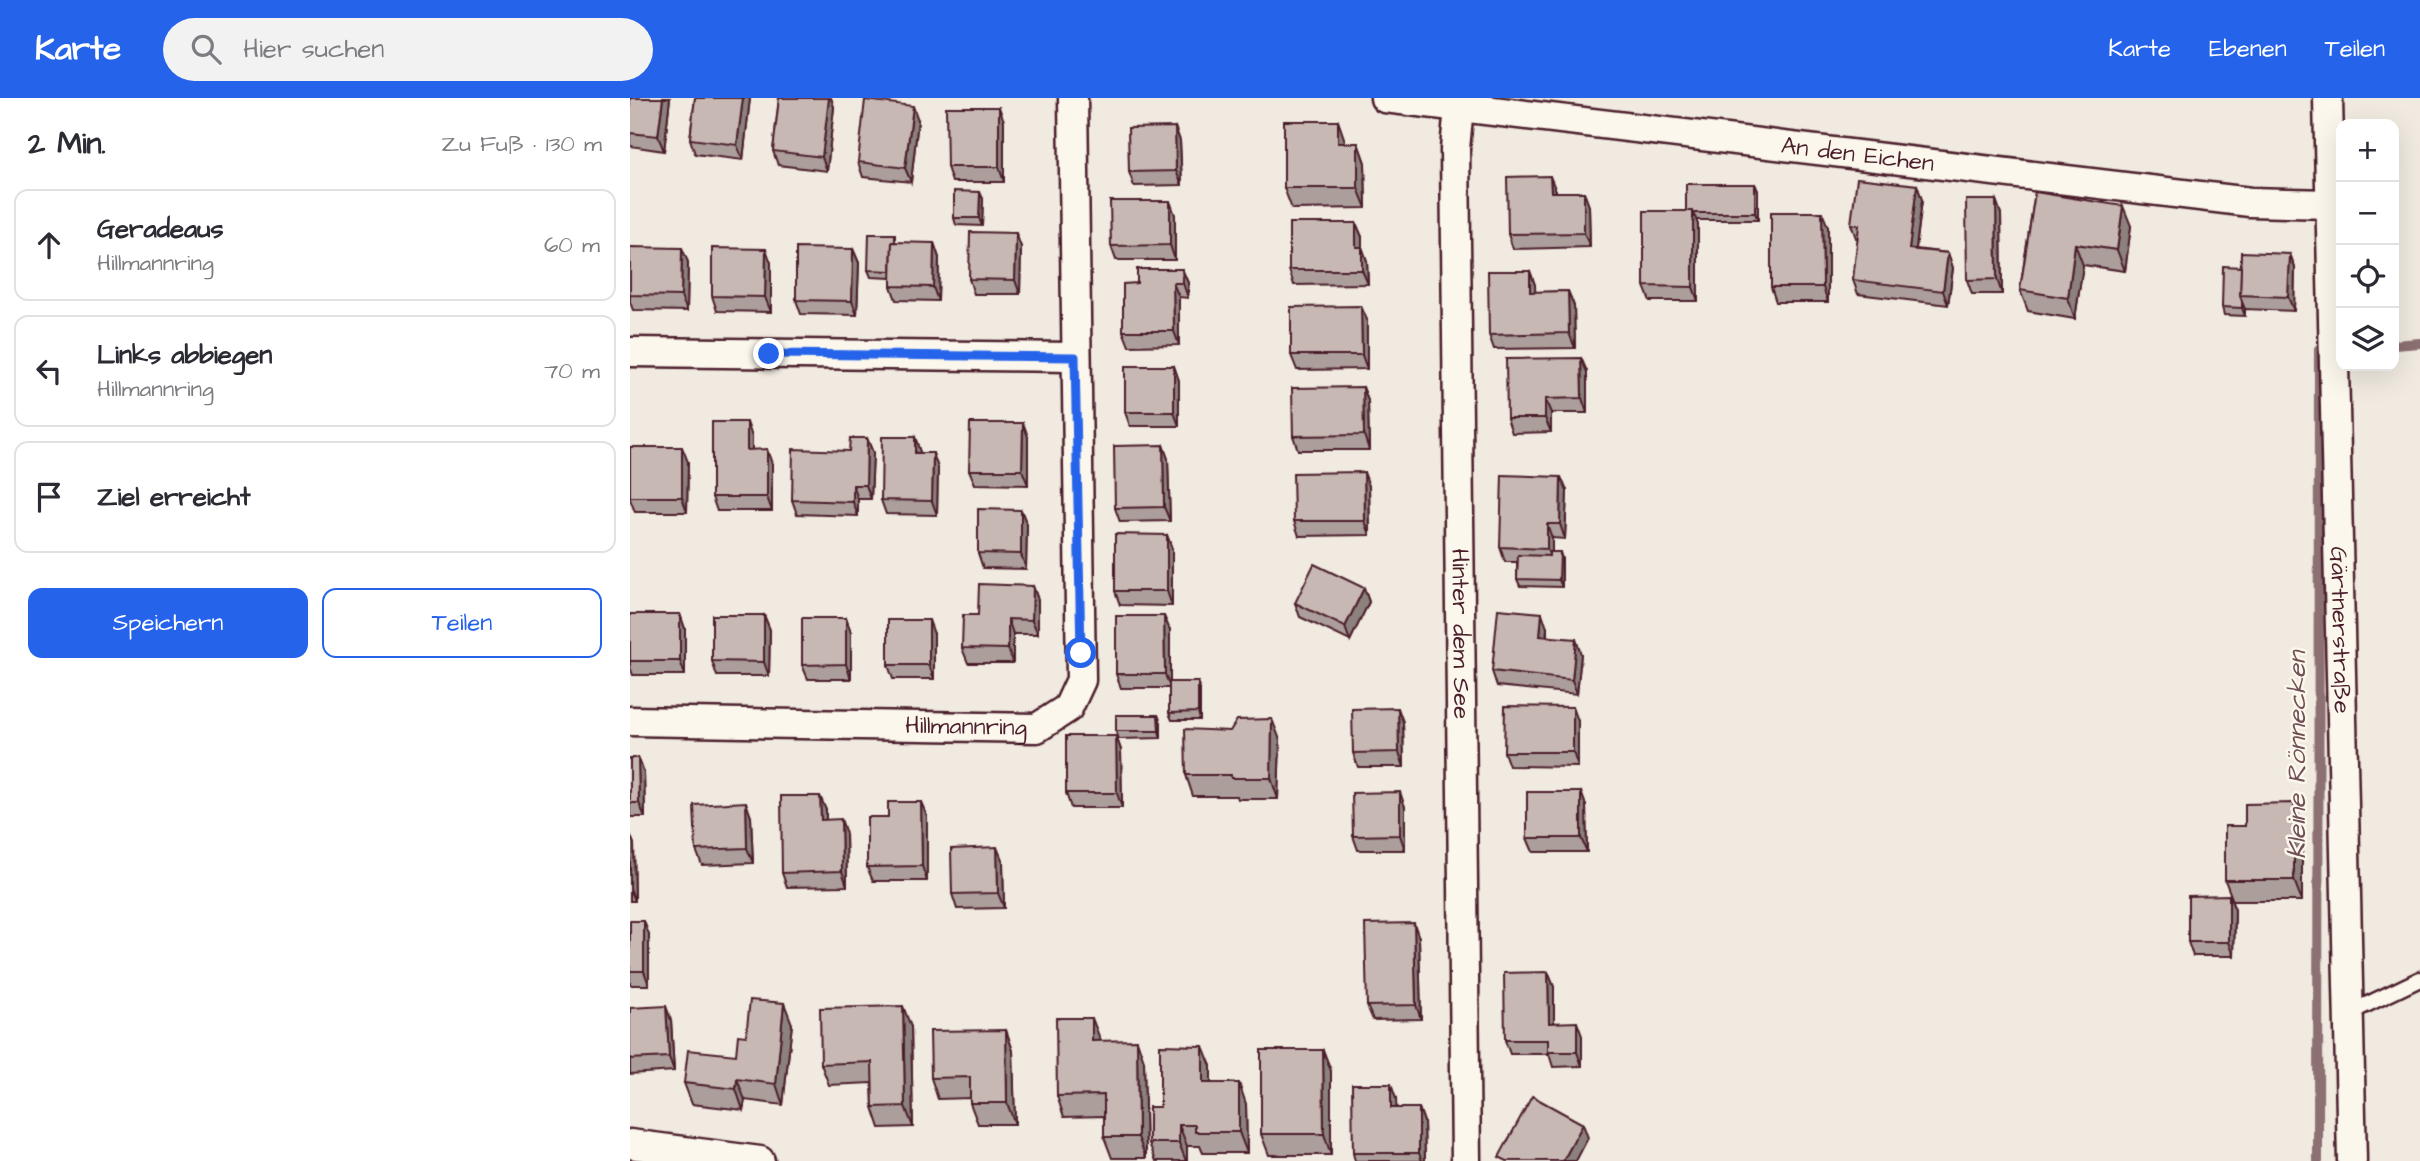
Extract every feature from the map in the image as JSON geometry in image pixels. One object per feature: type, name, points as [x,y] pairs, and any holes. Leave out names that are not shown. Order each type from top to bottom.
[{"type":"street","name":"Hillmannring","points":[[630,721],[1037,728],[1068,708],[1081,680],[1073,98]]},
{"type":"street","name":"An den Eichen","points":[[1385,98],[2250,202],[2330,204]]},
{"type":"street","name":"Gärtnerstraße","points":[[2328,98],[2352,1161]]},
{"type":"street","name":"Hinter dem See","points":[[1459,107],[1455,149],[1466,1161]]},
{"type":"street","points":[[630,352],[1075,357]]},
{"type":"street","points":[[630,1144],[760,1161]]},
{"type":"lane","points":[[2347,1014],[2420,979]]},
{"type":"building","points":[[630,98],[663,98],[658,136],[630,133]]},
{"type":"building","points":[[695,98],[743,98],[737,145],[690,139]]},
{"type":"building","points":[[779,98],[829,98],[822,157],[773,151]]},
{"type":"building","points":[[865,100],[913,106],[905,168],[858,162]]},
{"type":"building","points":[[946,107],[999,107],[999,167],[947,167]]},
{"type":"building","points":[[1284,121],[1338,121],[1338,143],[1358,143],[1358,188],[1284,188]]},
{"type":"building","points":[[1175,127],[1176,171],[1129,172],[1128,128]]},
{"type":"building","points":[[1550,176],[1551,192],[1584,192],[1584,233],[1508,234],[1507,177]]},
{"type":"building","points":[[1857,178],[1917,185],[1909,249],[1948,253],[1943,291],[1853,280],[1859,225],[1851,224]]},
{"type":"building","points":[[1686,184],[1755,184],[1755,213],[1686,211]]},
{"type":"building","points":[[954,191],[980,192],[979,218],[954,218]]},
{"type":"building","points":[[2035,192],[2123,206],[2117,250],[2075,244],[2068,298],[2020,290]]},
{"type":"building","points":[[1966,200],[1996,200],[1997,279],[1967,280]]},
{"type":"building","points":[[1110,201],[1170,201],[1170,245],[1111,246]]},
{"type":"building","points":[[1644,211],[1693,211],[1693,287],[1644,286]]},
{"type":"building","points":[[1771,212],[1822,212],[1823,287],[1771,287]]},
{"type":"building","points":[[1289,223],[1356,223],[1356,247],[1362,247],[1362,270],[1289,270]]},
{"type":"building","points":[[970,232],[1016,233],[1015,280],[969,279]]},
{"type":"building","points":[[869,234],[895,234],[895,242],[892,242],[891,271],[868,270]]},
{"type":"building","points":[[892,242],[934,243],[933,287],[891,286]]},
{"type":"building","points":[[630,247],[682,248],[681,296],[630,295]]},
{"type":"building","points":[[712,248],[766,249],[765,297],[712,296]]},
{"type":"building","points":[[796,248],[853,249],[852,301],[796,300]]},
{"type":"building","points":[[2241,252],[2290,254],[2288,297],[2240,295]]},
{"type":"building","points":[[2223,266],[2241,267],[2242,308],[2222,307]]},
{"type":"building","points":[[1137,269],[1182,269],[1183,283],[1173,283],[1174,331],[1123,331],[1123,284],[1137,283]]},
{"type":"building","points":[[1488,271],[1530,271],[1530,292],[1568,291],[1569,333],[1489,335]]},
{"type":"building","points":[[1361,306],[1362,355],[1291,355],[1291,307]]},
{"type":"building","points":[[1581,358],[1582,398],[1545,399],[1545,418],[1507,418],[1506,359]]},
{"type":"building","points":[[1125,366],[1174,366],[1174,412],[1125,412]]},
{"type":"building","points":[[1363,387],[1364,435],[1293,436],[1292,388]]},
{"type":"building","points":[[712,422],[747,422],[747,450],[767,449],[767,497],[712,497]]},
{"type":"building","points":[[970,423],[1023,423],[1022,470],[969,470]]},
{"type":"building","points":[[882,437],[915,437],[915,453],[933,453],[932,501],[881,500]]},
{"type":"building","points":[[850,438],[867,438],[866,485],[853,485],[853,502],[792,500],[793,449],[849,451]]},
{"type":"building","points":[[1163,445],[1164,507],[1115,508],[1114,446]]},
{"type":"building","points":[[630,447],[682,447],[682,497],[630,497]]},
{"type":"building","points":[[1364,472],[1365,521],[1294,521],[1293,473]]},
{"type":"building","points":[[1502,475],[1561,477],[1560,524],[1547,524],[1547,549],[1500,547]]},
{"type":"building","points":[[978,509],[1021,510],[1021,554],[978,553]]},
{"type":"building","points":[[1115,534],[1167,535],[1167,591],[1115,591]]},
{"type":"building","points":[[1549,552],[1560,552],[1559,580],[1517,579],[1518,555],[1549,556]]},
{"type":"building","points":[[1314,564],[1364,588],[1345,627],[1295,603]]},
{"type":"building","points":[[979,584],[1033,586],[1032,620],[1008,619],[1008,649],[962,648],[963,615],[978,615]]},
{"type":"building","points":[[1498,609],[1542,613],[1540,636],[1576,639],[1572,680],[1492,671]]},
{"type":"building","points":[[630,614],[680,614],[680,661],[630,661]]},
{"type":"building","points":[[712,615],[764,615],[764,662],[712,661]]},
{"type":"building","points":[[1116,616],[1164,616],[1165,674],[1116,674]]},
{"type":"building","points":[[802,618],[846,618],[846,664],[802,665]]},
{"type":"building","points":[[888,620],[929,620],[929,665],[888,665]]},
{"type":"building","points":[[1169,682],[1198,682],[1198,712],[1169,713]]},
{"type":"building","points":[[1505,706],[1573,707],[1573,752],[1504,752]]},
{"type":"building","points":[[1398,708],[1399,752],[1353,753],[1352,709]]},
{"type":"building","points":[[1116,715],[1158,715],[1159,731],[1116,731]]},
{"type":"building","points":[[1272,719],[1271,778],[1186,775],[1185,729],[1230,731],[1237,720]]},
{"type":"building","points":[[1066,736],[1116,736],[1117,793],[1066,793]]},
{"type":"building","points":[[630,758],[638,758],[639,803],[630,803]]},
{"type":"building","points":[[1400,792],[1400,835],[1353,836],[1352,793]]},
{"type":"building","points":[[1527,792],[1581,792],[1581,838],[1527,838]]},
{"type":"building","points":[[781,796],[820,796],[821,820],[841,819],[842,871],[782,873]]},
{"type":"building","points":[[746,802],[747,848],[696,850],[694,805]]},
{"type":"building","points":[[888,802],[921,802],[922,866],[867,867],[867,817],[888,817]]},
{"type":"building","points":[[2294,803],[2294,880],[2225,880],[2225,826],[2245,826],[2245,804]]},
{"type":"building","points":[[997,847],[998,893],[952,894],[951,849]]},
{"type":"building","points":[[2229,895],[2229,942],[2188,942],[2188,896]]},
{"type":"building","points":[[630,921],[644,921],[644,971],[630,971]]},
{"type":"building","points":[[1414,923],[1416,1005],[1367,1006],[1365,924]]},
{"type":"building","points":[[1548,972],[1549,1023],[1577,1022],[1577,1052],[1548,1052],[1548,1040],[1505,1040],[1504,973]]},
{"type":"building","points":[[750,1000],[784,1003],[776,1084],[737,1079],[736,1089],[684,1083],[688,1050],[736,1055],[738,1035],[746,1036]]},
{"type":"building","points":[[666,1006],[669,1057],[630,1059],[630,1008]]},
{"type":"building","points":[[903,1006],[905,1106],[873,1107],[872,1062],[821,1064],[820,1008]]},
{"type":"building","points":[[1056,1018],[1092,1018],[1092,1041],[1137,1040],[1138,1137],[1104,1137],[1104,1095],[1057,1096]]},
{"type":"building","points":[[1006,1030],[1007,1103],[970,1103],[970,1077],[931,1078],[930,1031]]},
{"type":"building","points":[[1160,1045],[1203,1046],[1203,1083],[1239,1083],[1239,1132],[1195,1132],[1195,1125],[1179,1125],[1179,1143],[1149,1143],[1149,1107],[1160,1107]]},
{"type":"building","points":[[1261,1050],[1323,1050],[1324,1134],[1261,1134]]},
{"type":"building","points":[[1352,1084],[1391,1084],[1391,1108],[1419,1108],[1419,1153],[1353,1153]]},
{"type":"building","points":[[1532,1096],[1583,1124],[1563,1161],[1507,1161],[1499,1157]]},
{"type":"waterway","name":"Kleine Rönnecken","points":[[2399,345],[2420,343]]},
{"type":"waterway","name":"Kleine Rönnecken","points":[[2318,1161],[2319,349]]},
{"type":"route","points":[[769,354],[1075,357],[1081,653]]}]
